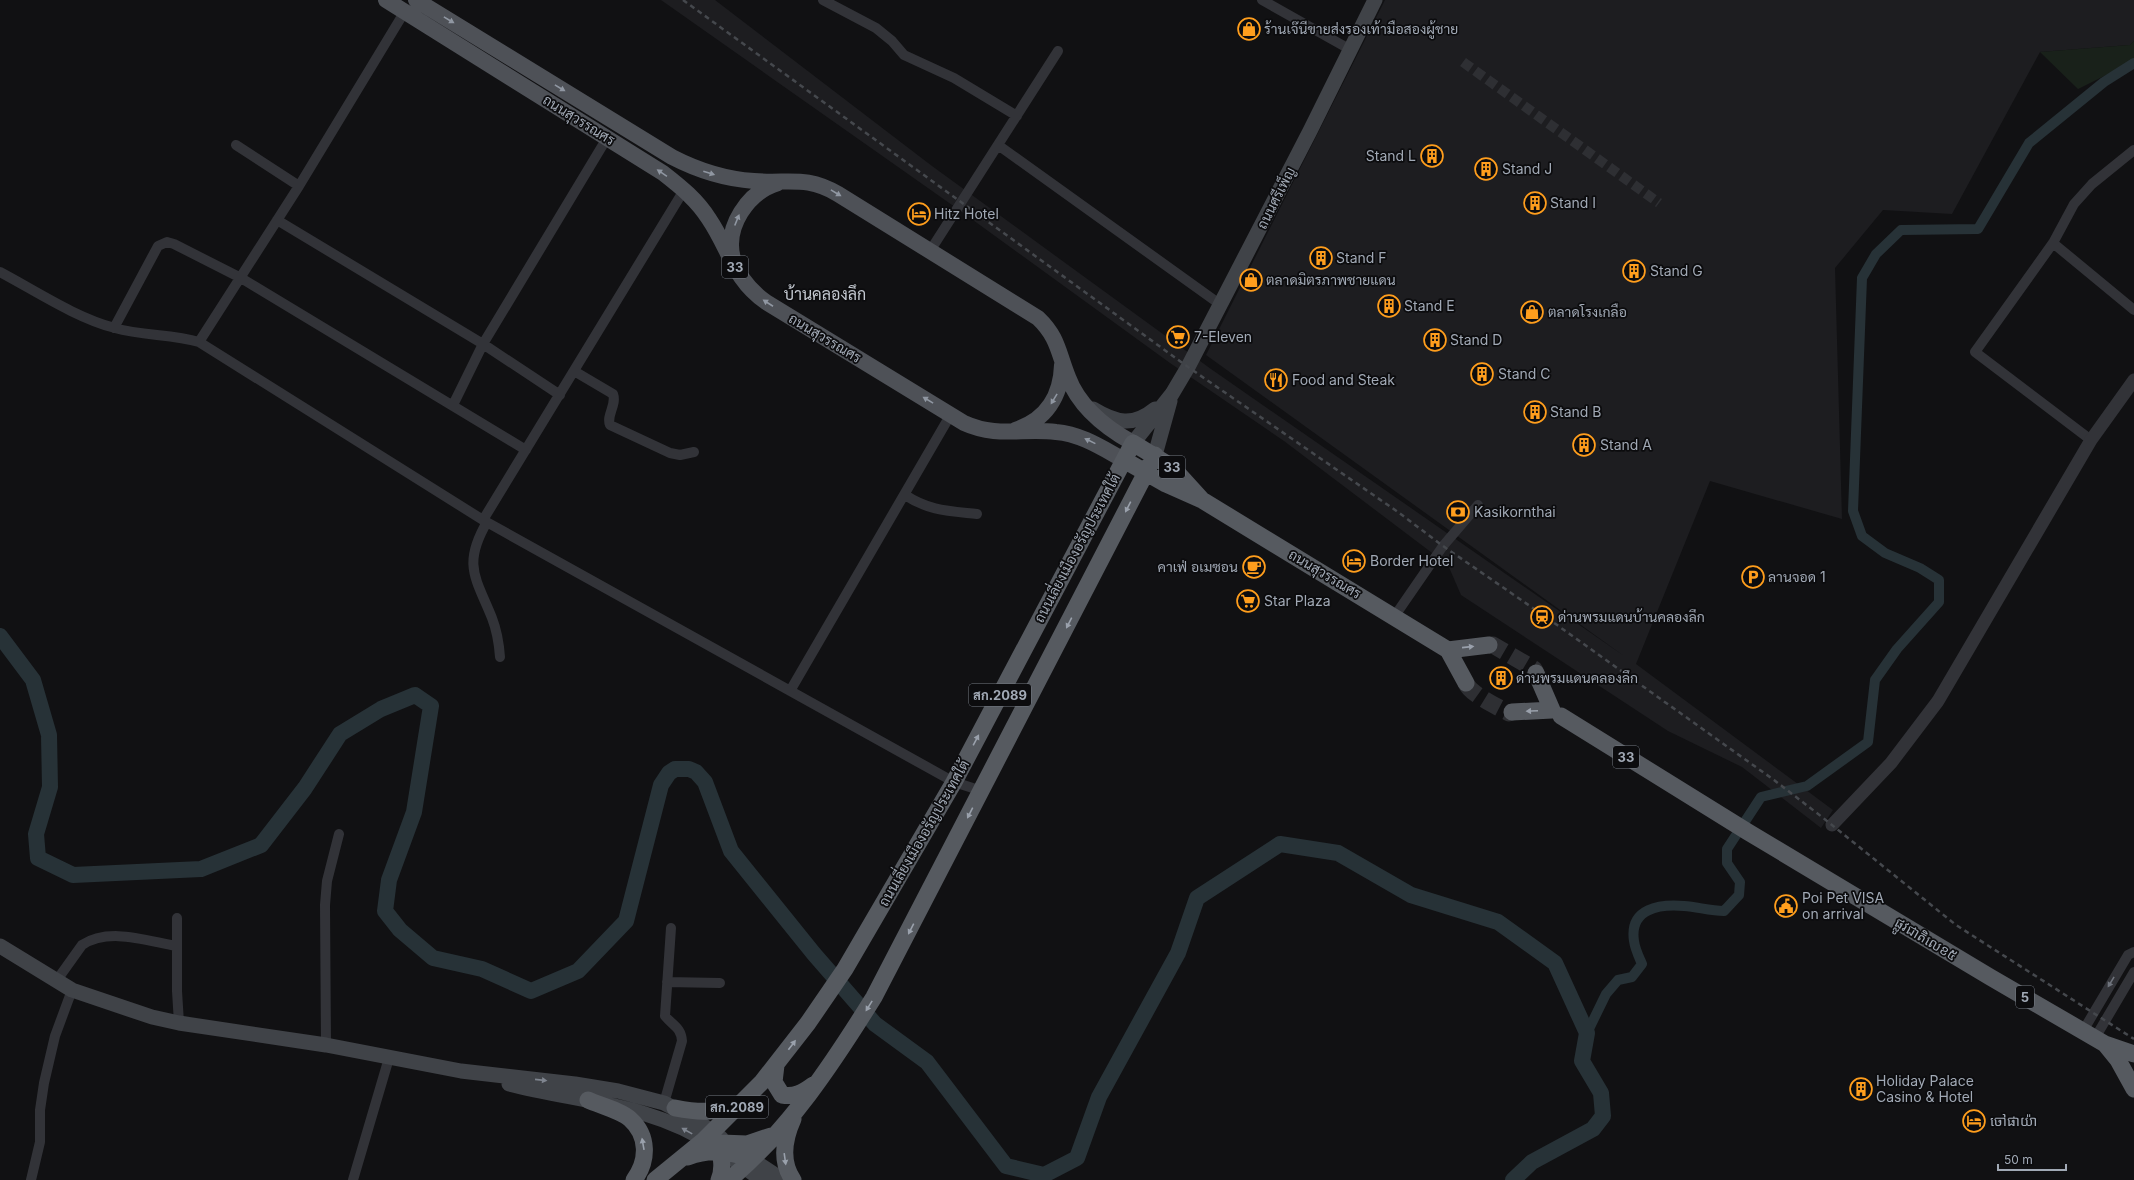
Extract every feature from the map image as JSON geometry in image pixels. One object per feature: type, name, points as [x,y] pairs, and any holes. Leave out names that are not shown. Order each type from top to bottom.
[{"type":"highway","name":"ถนนสุวรรณศร","points":[[1134,443],[1172,467],[1202,500]]},
{"type":"highway","name":"ถนนเลี่ยงเมืองอรัญประเทศใต้","points":[[729,1180],[724,1146],[737,1108],[776,1065],[808,1023],[860,944],[954,782],[1134,443]]},
{"type":"highway","name":"ถนนเลี่ยงเมืองอรัญประเทศใต้","points":[[655,1180],[680,1160],[724,1146],[775,1134],[798,1110],[838,1054],[889,972],[1155,455]]},
{"type":"highway","name":"ถนนสุวรรณศร","points":[[1124,460],[1146,473],[1202,500],[1448,650],[1466,683]]},
{"type":"highway","points":[[1448,650],[1489,645]]},
{"type":"highway","points":[[1512,712],[1552,710],[1536,673]]},
{"type":"highway","name":"ផ្លូវជាតិលេខ៥","points":[[1561,716],[1690,797],[2094,1038],[2134,1054]]},
{"type":"highway","name":"ផ្លូវជាតិលេខ៥","points":[[2094,1038],[2118,1060],[2134,1089]]},
{"type":"highway","points":[[776,1065],[774,1082],[782,1095],[792,1096],[801,1093],[818,1081]]},
{"type":"highway","points":[[588,1100],[630,1118],[639,1129],[644,1142],[645,1156],[643,1167],[634,1180]]},
{"type":"highway","points":[[670,1106],[705,1113],[737,1108]]},
{"type":"highway","points":[[793,1180],[788,1174],[784,1148],[788,1131],[798,1110]]},
{"type":"highway","points":[[719,1180],[724,1146],[747,1144],[775,1134]]},
{"type":"main road","name":"ถนนสุวรรณศร","points":[[386,0],[663,173],[699,204],[710,220],[737,272],[752,292],[766,302],[980,430],[997,432],[1055,432],[1076,435],[1124,460]]},
{"type":"main road","name":"ถนนสุวรรณศร","points":[[416,0],[672,157],[690,166],[730,179],[784,181],[803,180],[818,184],[831,190],[930,251],[1038,318],[1048,327],[1055,338],[1068,379],[1085,405],[1101,422],[1134,443]]},
{"type":"main road","name":"ถนนศรีเพ็ญ","points":[[1134,443],[1172,394],[1221,305],[1375,0]]},
{"type":"main road","points":[[737,272],[732,255],[731,242],[733,229],[740,212],[754,196],[766,188],[784,181]]},
{"type":"main road","points":[[1010,431],[1026,426],[1040,418],[1053,402],[1062,380],[1062,361]]},
{"type":"main road","points":[[1085,405],[1108,418],[1130,420],[1142,419],[1172,394]]},
{"type":"main road","name":"ถนนศรีเพ็ญ","points":[[1155,455],[1172,394]]},
{"type":"main road","points":[[0,946],[72,990],[108,1003],[179,1023],[326,1045],[461,1071],[575,1084],[618,1091],[670,1106],[724,1146],[762,1180]]},
{"type":"main road","points":[[461,1071],[534,1090],[588,1100],[657,1116],[724,1146],[783,1180]]},
{"type":"street","points":[[823,0],[876,28],[892,41],[904,55],[954,78],[1017,116]]},
{"type":"street","points":[[1262,0],[1351,50]]},
{"type":"street","points":[[199,342],[299,186],[405,11]]},
{"type":"street","points":[[930,251],[1058,51]]},
{"type":"street","points":[[453,405],[483,344],[607,138]]},
{"type":"street","points":[[236,145],[299,186]]},
{"type":"street","points":[[998,145],[1221,305]]},
{"type":"street","points":[[2091,440],[1975,352],[2053,243],[2079,199],[2092,184],[2134,150]]},
{"type":"street","points":[[500,657],[498,635],[477,585],[473,570],[475,553],[485,521],[526,450],[684,190]]},
{"type":"street","points":[[277,220],[483,344],[560,395]]},
{"type":"street","points":[[2053,243],[2134,310]]},
{"type":"street","points":[[114,328],[158,246],[161,244],[174,244],[241,278],[526,450]]},
{"type":"street","points":[[0,272],[91,320],[114,328],[173,336],[199,342],[485,521],[954,782],[982,791]]},
{"type":"street","points":[[574,371],[613,394],[614,402],[608,420],[610,425],[670,453],[680,455],[694,452]]},
{"type":"street","points":[[1832,825],[1891,763],[1938,701],[2091,440],[2134,380]]},
{"type":"street","points":[[790,690],[951,414]]},
{"type":"street","points":[[905,495],[920,505],[932,509],[977,514]]},
{"type":"street","points":[[1394,617],[1443,546],[1478,505]]},
{"type":"street","points":[[326,1045],[324,905],[327,881],[338,834]]},
{"type":"street","points":[[177,918],[179,1023]]},
{"type":"street","points":[[670,1106],[682,1041],[681,1033],[677,1026],[670,1022],[665,1016],[672,928]]},
{"type":"street","points":[[57,980],[82,945],[88,941],[104,937],[117,936],[177,946]]},
{"type":"street","points":[[2094,1038],[2128,955],[2134,952]]},
{"type":"street","points":[[2094,1038],[2134,972]]},
{"type":"street","points":[[667,982],[720,983]]},
{"type":"street","points":[[31,1180],[40,1142],[40,1110],[44,1083],[55,1036],[72,990]]},
{"type":"street","points":[[353,1180],[389,1058]]},
{"type":"shaded area","name":"ตลาดโรงเกลือ","points":[[661,0],[715,0],[932,166],[1211,369],[1624,656],[1206,355],[1385,0],[2134,0],[2134,41],[2130,45],[2040,52],[1952,214],[1883,210],[1835,268],[1842,519],[1710,481],[1636,664],[1833,810],[1821,828],[1742,767],[1668,731],[1461,595],[1448,565],[1284,441],[1170,363],[962,212]]},
{"type":"shaded area","points":[[2134,41],[2134,61],[2078,89],[2040,52],[2130,45]]},
{"type":"waterway","points":[[1587,1033],[1606,994],[1618,980],[1632,977],[1642,964],[1634,941],[1636,921],[1641,915],[1648,910],[1665,906],[1684,906],[1724,911],[1739,895],[1740,882],[1727,863],[1727,849],[1761,797],[1807,786],[1868,742],[1875,680],[1897,649],[1939,602],[1939,580],[1920,568],[1885,553],[1862,536],[1853,511],[1862,278],[1876,254],[1901,230],[1978,229],[2029,143],[2104,82],[2134,63]]},
{"type":"waterway","points":[[0,636],[33,680],[49,735],[50,787],[36,834],[38,858],[73,875],[201,869],[261,845],[305,788],[340,734],[381,709],[415,695],[431,706],[414,812],[389,880],[385,911],[400,930],[433,958],[482,969],[531,991],[578,971],[626,921],[661,785],[669,773],[675,769],[689,769],[696,772],[705,782],[731,851],[814,954],[875,1024],[927,1062],[1006,1166],[1044,1175],[1077,1158],[1099,1097],[1178,953],[1197,898],[1280,844],[1338,853],[1411,895],[1498,922],[1555,963],[1587,1033],[1582,1061],[1601,1093],[1603,1116],[1593,1129],[1532,1162],[1513,1180]]},
{"type":"tunnel","points":[[1463,62],[1659,203]]},
{"type":"tunnel","points":[[1489,645],[1493,645],[1534,669],[1536,673]]},
{"type":"tunnel","points":[[1466,683],[1473,691],[1485,700],[1509,713],[1512,712]]},
{"type":"railway","points":[[683,0],[1188,367],[1398,512],[1443,546],[1543,615],[1774,780],[1956,925],[2134,1039]]},
{"type":"place","name":"ร้านเจ๊นีขายส่งรองเท้ามือสองผู้ชาย","points":[[1249,29]]},
{"type":"place","name":"Stand L","points":[[1432,156]]},
{"type":"place","name":"Stand J","points":[[1486,169]]},
{"type":"place","name":"Stand I","points":[[1535,203]]},
{"type":"place","name":"Hitz Hotel","points":[[919,214]]},
{"type":"place","name":"Stand F","points":[[1321,258]]},
{"type":"place","name":"Stand G","points":[[1634,271]]},
{"type":"place","name":"ตลาดมิตรภาพชายแดน","points":[[1251,280]]},
{"type":"place","name":"Stand E","points":[[1389,306]]},
{"type":"place","name":"ตลาดโรงเกลือ","points":[[1532,312]]},
{"type":"place","name":"7-Eleven","points":[[1178,337]]},
{"type":"place","name":"Stand D","points":[[1435,340]]},
{"type":"place","name":"Stand C","points":[[1482,374]]},
{"type":"place","name":"Food and Steak","points":[[1276,380]]},
{"type":"place","name":"Stand B","points":[[1535,412]]},
{"type":"place","name":"Stand A","points":[[1584,445]]},
{"type":"place","name":"Kasikornthai","points":[[1458,512]]},
{"type":"place","name":"Border Hotel","points":[[1354,561]]},
{"type":"place","name":"คาเฟ่ อเมซอน","points":[[1254,567]]},
{"type":"place","name":"ลานจอด 1","points":[[1753,577]]},
{"type":"place","name":"Star Plaza","points":[[1248,601]]},
{"type":"place","name":"ด่านพรมแดนบ้านคลองลึก","points":[[1542,617]]},
{"type":"place","name":"ด่านพรมแดนคลองลึก","points":[[1501,678]]},
{"type":"place","name":"Poi Pet VISA on arrival","points":[[1786,906]]},
{"type":"place","name":"Holiday Palace Casino & Hotel","points":[[1861,1089]]},
{"type":"place","name":"ចៅផាយ៉ា","points":[[1974,1121]]},
{"type":"district","name":"บ้านคลองลึก","points":[[825,294]]}]
